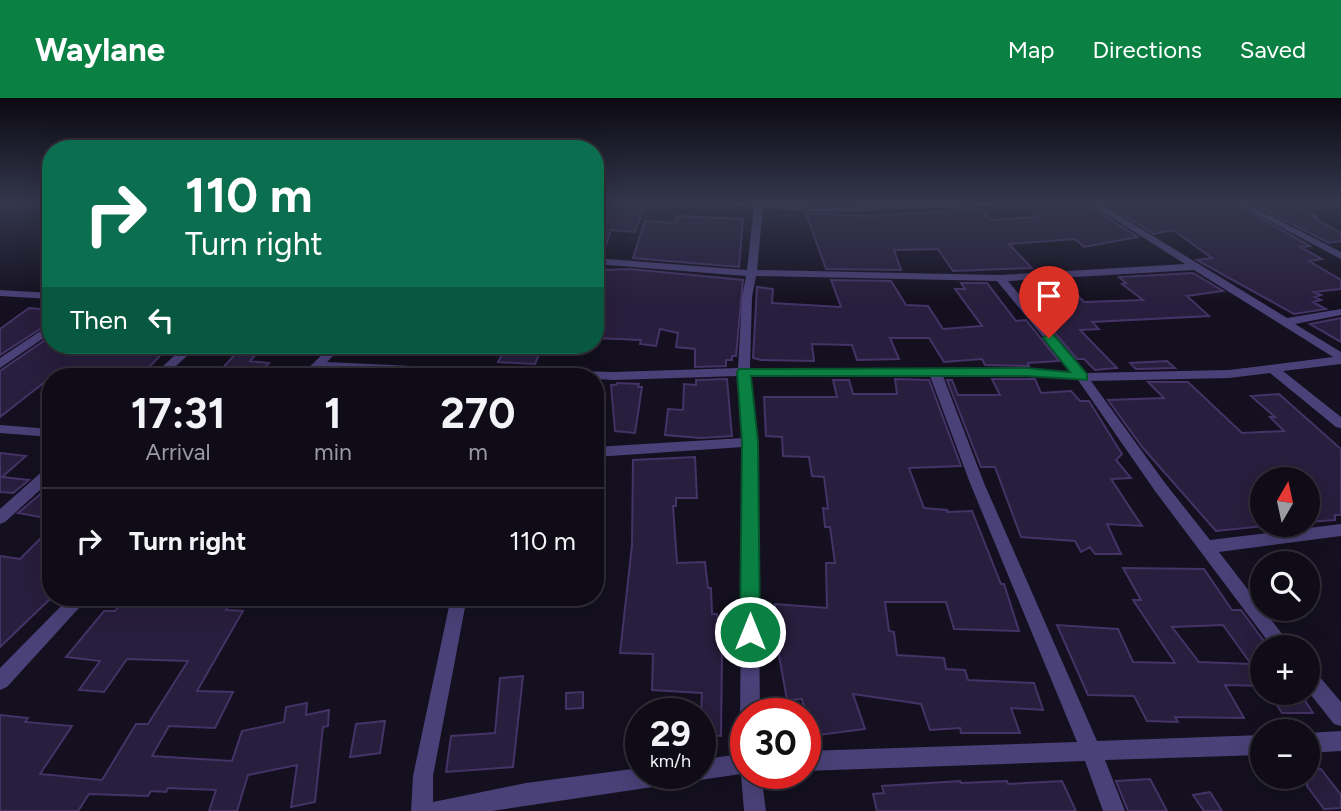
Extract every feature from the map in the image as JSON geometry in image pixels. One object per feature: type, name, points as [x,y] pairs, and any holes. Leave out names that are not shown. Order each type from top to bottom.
[{"type":"street","points":[[750,698],[750,442],[744,372],[747,297],[756,236]]},
{"type":"street","points":[[1145,236],[1341,358]]},
{"type":"street","points":[[1303,236],[1341,256]]},
{"type":"street","points":[[604,262],[752,273],[1000,278],[1193,267]]},
{"type":"street","points":[[1000,278],[1082,377],[1274,635]]},
{"type":"street","points":[[0,293],[42,295]]},
{"type":"street","points":[[1285,322],[1341,312]]},
{"type":"street","points":[[0,364],[42,334]]},
{"type":"street","points":[[167,368],[183,354]]},
{"type":"street","points":[[314,368],[329,354]]},
{"type":"street","points":[[604,376],[744,372],[1026,372],[1082,377],[1229,374],[1341,358]]},
{"type":"street","points":[[317,365],[377,368]]},
{"type":"street","points":[[1272,368],[1341,424]]},
{"type":"street","points":[[934,372],[959,444],[1093,752],[1114,811]]},
{"type":"street","points":[[0,429],[42,432]]},
{"type":"street","points":[[604,451],[750,442]]},
{"type":"street","points":[[0,518],[42,480]]},
{"type":"street","points":[[1206,547],[1341,530]]},
{"type":"street","points":[[0,681],[72,606]]},
{"type":"street","points":[[422,811],[423,776],[457,606]]},
{"type":"street","points":[[1320,692],[1341,717]]},
{"type":"street","points":[[1320,742],[1341,741]]},
{"type":"street","points":[[821,760],[1250,745]]},
{"type":"street","points":[[437,811],[526,794],[625,781]]},
{"type":"street","points":[[753,789],[755,811]]},
{"type":"building","points":[[604,236],[609,236],[604,250]]},
{"type":"building","points":[[640,236],[742,236],[739,267],[633,258]]},
{"type":"building","points":[[814,236],[1138,237],[1084,247],[1075,239],[1009,244],[1032,268],[953,271],[938,249],[894,250],[901,270],[826,269]]},
{"type":"building","points":[[1182,236],[1293,236],[1310,246],[1300,247],[1322,259],[1309,261],[1341,280],[1341,289],[1314,292],[1321,295],[1315,297],[1321,300],[1313,302],[1326,309],[1294,314],[1197,260],[1212,258]]},
{"type":"building","points":[[1316,236],[1341,236],[1341,241],[1329,243]]},
{"type":"building","points":[[630,269],[743,280],[736,356],[732,356],[732,360],[726,360],[726,366],[695,367],[695,349],[676,347],[678,333],[660,329],[656,346],[640,344],[641,340],[604,338],[604,270]]},
{"type":"building","points":[[1193,273],[1223,291],[1187,296],[1209,316],[1092,322],[1099,329],[1080,330],[1117,368],[1095,370],[1084,359],[1077,359],[1043,319],[1065,317],[1038,286],[1068,285],[1084,302],[1143,300],[1122,284],[1126,283],[1119,277]]},
{"type":"building","points":[[831,280],[891,281],[906,305],[928,306],[943,329],[982,326],[955,289],[965,289],[961,283],[987,283],[1016,321],[1026,320],[1059,361],[1028,363],[1029,366],[985,365],[982,359],[944,362],[929,338],[890,338],[899,359],[857,360],[852,345],[812,344],[814,361],[753,358],[757,287],[773,289],[772,303],[841,307]]},
{"type":"building","points":[[29,308],[42,309],[42,328],[0,355],[0,329]]},
{"type":"building","points":[[1341,318],[1341,342],[1310,324]]},
{"type":"building","points":[[42,342],[42,354],[162,354],[148,368],[42,368],[42,384],[0,417],[0,371]]},
{"type":"building","points":[[236,354],[257,354],[250,361],[269,363],[264,368],[222,368]]},
{"type":"building","points":[[502,354],[539,354],[535,364],[498,362]]},
{"type":"building","points":[[1167,361],[1175,368],[1136,369],[1130,363]]},
{"type":"building","points":[[727,379],[732,436],[701,438],[665,435],[668,409],[683,410],[684,384],[696,385],[696,380]]},
{"type":"building","points":[[895,379],[929,380],[961,466],[909,468],[924,508],[947,512],[972,511],[1001,584],[1004,584],[1019,631],[954,629],[946,602],[885,602],[889,631],[894,632],[897,655],[944,658],[946,669],[965,670],[968,680],[1034,683],[1043,710],[1011,708],[1020,733],[961,733],[960,728],[930,730],[921,704],[853,694],[865,729],[821,735],[821,698],[787,698],[778,650],[775,604],[827,608],[826,563],[835,563],[830,527],[825,527],[823,508],[828,509],[824,477],[812,476],[809,457],[783,456],[782,437],[766,436],[764,397],[837,397],[833,380],[849,380],[853,394],[897,394]]},
{"type":"building","points":[[992,379],[1035,379],[1041,393],[1071,391],[1080,401],[1089,401],[1122,454],[1116,460],[1131,478],[1111,479],[1142,526],[1107,524],[1121,554],[1095,554],[1090,547],[1081,552],[1075,541],[1021,537],[995,467],[981,467],[947,380],[952,380],[958,395],[1000,395]]},
{"type":"building","points":[[1148,382],[1188,382],[1242,433],[1284,431],[1270,417],[1275,417],[1251,396],[1279,394],[1341,449],[1341,515],[1335,515],[1335,520],[1320,521],[1320,467],[1250,467],[1250,528],[1216,531],[1143,448],[1108,400],[1164,398]]},
{"type":"building","points":[[639,384],[638,387],[642,387],[635,433],[615,431],[611,385]]},
{"type":"building","points":[[0,453],[26,456],[2,477],[29,480],[13,493],[0,492]]},
{"type":"building","points":[[695,457],[697,498],[676,498],[676,506],[673,506],[677,563],[705,562],[708,588],[711,588],[712,614],[717,614],[722,652],[721,736],[716,736],[716,698],[702,698],[702,693],[652,690],[653,654],[620,653],[632,545],[633,460]]},
{"type":"building","points":[[42,492],[42,517],[18,513]]},
{"type":"building","points":[[42,537],[43,606],[0,647],[0,556],[20,559]]},
{"type":"building","points":[[1123,568],[1204,569],[1232,610],[1241,610],[1259,635],[1250,635],[1250,663],[1223,625],[1172,627],[1199,662],[1250,664],[1250,686],[1225,685],[1244,718],[1175,717],[1178,722],[1147,721],[1134,696],[1088,695],[1057,625],[1118,629],[1133,662],[1175,663],[1133,600],[1141,600]]},
{"type":"building","points":[[119,606],[228,606],[226,610],[243,611],[197,691],[233,692],[215,728],[169,726],[152,756],[232,761],[242,731],[284,722],[286,707],[307,703],[306,715],[329,710],[328,726],[323,727],[315,802],[291,807],[297,765],[248,775],[237,811],[209,811],[216,790],[168,788],[166,792],[151,791],[148,796],[89,794],[78,811],[0,811],[0,715],[28,718],[25,722],[72,726],[40,774],[102,780],[136,724],[148,724],[188,661],[127,659],[104,692],[79,690],[100,661],[66,657],[104,611],[115,611]]},
{"type":"building","points":[[523,676],[513,767],[446,772],[451,736],[495,733],[500,678]]},
{"type":"building","points":[[583,692],[583,708],[566,709],[566,693]]},
{"type":"building","points":[[1277,705],[1308,705],[1313,713],[1282,713]]},
{"type":"building","points":[[385,721],[380,753],[350,757],[356,724]]},
{"type":"building","points":[[1320,769],[1341,795],[1341,808],[1324,809],[1309,789],[1320,789]]},
{"type":"building","points":[[1150,779],[1167,811],[1128,811],[1116,781]]},
{"type":"building","points":[[1007,781],[1008,784],[1062,781],[1076,811],[877,811],[873,794],[884,793],[882,786]]},
{"type":"building","points":[[1210,792],[1222,811],[1204,811],[1193,795]]},
{"type":"route","points":[[750,632],[750,442],[744,372],[1026,372],[1082,377],[1049,338]]}]
